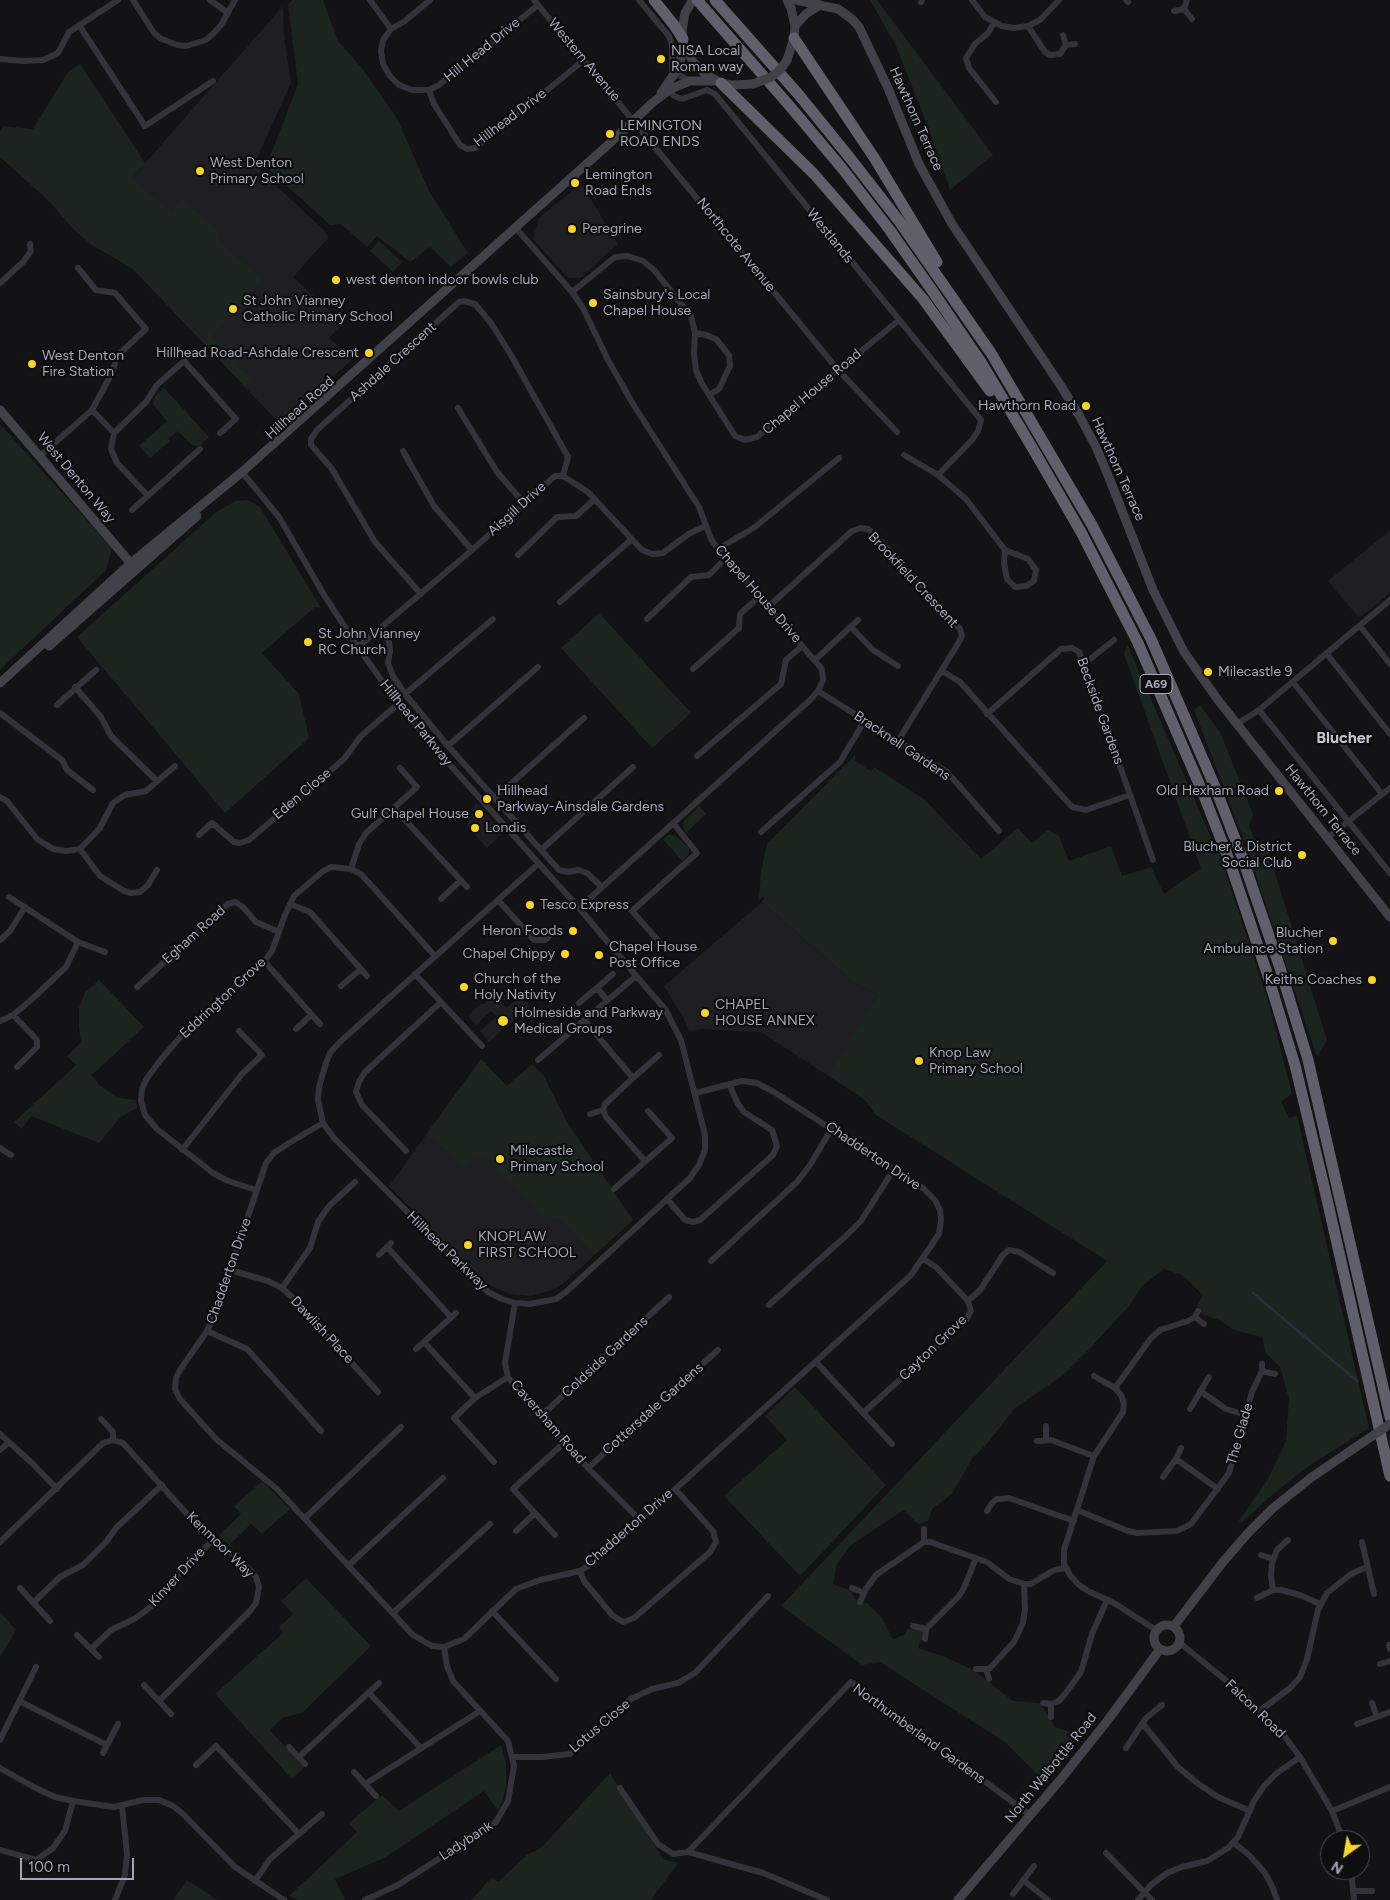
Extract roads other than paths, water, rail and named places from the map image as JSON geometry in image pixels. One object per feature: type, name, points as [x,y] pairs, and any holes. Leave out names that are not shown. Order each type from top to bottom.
[{"type":"highway","points":[[654,0],[674,25],[684,42]]},
{"type":"highway","name":"A69","points":[[697,0],[841,167],[889,229],[981,362],[1081,532],[1138,643],[1203,793],[1243,900],[1294,1065],[1323,1182],[1390,1476]]},
{"type":"highway","name":"A69","points":[[716,0],[799,95],[850,158],[910,237],[992,353],[1049,449],[1118,572],[1151,639],[1189,723],[1241,854],[1280,968],[1308,1060],[1390,1417]]},
{"type":"highway","points":[[795,32],[875,159],[992,353]]},
{"type":"highway","points":[[719,82],[814,174],[923,299],[1033,449]]},
{"type":"street","points":[[0,59],[43,60],[58,53],[69,32],[118,0]]},
{"type":"street","points":[[132,0],[154,33],[160,38],[177,45],[186,46],[206,40],[221,25],[233,2]]},
{"type":"street","points":[[210,0],[228,13]]},
{"type":"street","points":[[370,0],[391,29],[405,21],[430,0]]},
{"type":"street","points":[[639,0],[669,36],[672,45],[671,67],[675,73],[690,81]]},
{"type":"street","name":"Hillhead Road","points":[[668,89],[681,62],[684,42],[682,24],[687,9],[693,0]]},
{"type":"street","points":[[787,0],[791,8],[795,32]]},
{"type":"street","name":"Hawthorn Terrace","points":[[796,0],[820,6],[830,6],[844,12],[859,27],[888,88],[919,164],[952,224],[1079,414],[1110,480],[1153,590],[1184,652],[1205,684],[1236,724],[1390,917]]},
{"type":"street","points":[[974,1],[985,17],[994,23],[1014,28],[1028,26],[1040,20],[1059,0]]},
{"type":"street","points":[[1184,9],[1187,0]]},
{"type":"street","name":"Hill Head Drive","points":[[391,29],[383,40],[381,51],[383,64],[390,76],[399,85],[412,90],[428,90],[439,85],[536,2]]},
{"type":"street","name":"Western Avenue","points":[[536,2],[634,120]]},
{"type":"street","points":[[795,32],[806,14],[820,6]]},
{"type":"street","points":[[1174,11],[1184,9]]},
{"type":"street","points":[[1184,9],[1192,18]]},
{"type":"street","points":[[994,23],[988,33],[975,44],[966,58],[969,68],[996,102]]},
{"type":"street","points":[[79,25],[145,126],[213,81]]},
{"type":"street","points":[[1028,26],[1045,52],[1050,55],[1060,54],[1066,45],[1075,44]]},
{"type":"street","name":"Hillhead Road","points":[[0,684],[133,566],[243,474],[668,89],[690,81],[719,82],[731,85],[753,84],[772,78],[787,60],[795,32]]},
{"type":"street","points":[[1063,35],[1066,45]]},
{"type":"street","points":[[684,42],[693,62],[719,82]]},
{"type":"street","name":"Hillhead Drive","points":[[428,90],[434,104],[460,145],[468,149],[476,148],[584,60]]},
{"type":"street","name":"Westlands","points":[[668,89],[674,96],[682,98],[707,90],[715,94],[981,420],[978,431],[972,440],[938,475]]},
{"type":"street","name":"Northcote Avenue","points":[[634,120],[838,370],[897,432]]},
{"type":"street","name":"Chapel House Drive","points":[[516,228],[572,292],[583,308],[608,360],[633,404],[699,507],[718,549],[822,669],[822,680],[818,691]]},
{"type":"street","points":[[0,283],[23,262],[31,251],[30,244]]},
{"type":"street","name":"Chapel House Road","points":[[572,292],[615,257],[628,256],[643,261],[654,270],[691,316],[696,370],[701,382],[735,436],[745,440],[757,437],[899,320]]},
{"type":"street","points":[[40,456],[92,410],[113,370],[117,356],[146,328],[115,293],[96,290],[78,268]]},
{"type":"street","name":"Ashdale Crescent","points":[[421,594],[384,554],[372,538],[332,469],[312,445],[311,439],[317,430],[460,302],[464,301],[475,304],[491,323],[511,355],[568,457],[563,476]]},
{"type":"street","points":[[694,333],[716,339],[729,355],[730,366],[719,389],[709,395]]},
{"type":"street","points":[[148,496],[117,463],[111,449],[114,433],[146,402],[157,385],[184,360],[236,419],[220,433]]},
{"type":"street","points":[[458,408],[497,472],[524,503]]},
{"type":"street","name":"West Denton Way","points":[[0,410],[133,566]]},
{"type":"street","points":[[92,410],[114,433]]},
{"type":"street","points":[[132,510],[200,449]]},
{"type":"street","points":[[403,452],[434,506],[472,550]]},
{"type":"street","points":[[904,455],[938,475],[966,499],[1005,550],[1028,559],[1036,570],[1034,581],[1026,586],[1015,586],[1007,578],[1004,563],[1005,550]]},
{"type":"street","points":[[718,549],[755,528],[839,458]]},
{"type":"street","name":"Hillhead Parkway","points":[[243,474],[280,517],[324,595],[398,704],[431,744],[579,908],[665,1009],[681,1040],[696,1093],[705,1135],[706,1150],[690,1178],[556,1299],[530,1304],[515,1303],[502,1299],[488,1292],[476,1281],[334,1138],[324,1123],[318,1100],[322,1074],[330,1053],[340,1042],[538,864]]},
{"type":"street","name":"Aisgill Drive","points":[[358,647],[555,476],[563,476],[588,492],[642,550],[652,554],[663,553],[690,533],[706,526]]},
{"type":"street","points":[[518,555],[557,517],[576,516],[595,499]]},
{"type":"street","name":"Brookfield Crescent","points":[[768,607],[852,531],[860,528],[868,529],[960,629],[962,636],[898,741]]},
{"type":"street","points":[[560,602],[632,539]]},
{"type":"street","points":[[646,619],[691,576],[709,575],[725,559]]},
{"type":"street","points":[[693,669],[739,628],[740,614],[759,597]]},
{"type":"street","points":[[1236,724],[1259,710],[1390,600]]},
{"type":"street","points":[[405,694],[493,619]]},
{"type":"street","points":[[815,660],[858,620]]},
{"type":"street","points":[[851,626],[873,650],[898,666]]},
{"type":"street","points":[[1360,626],[1390,664]]},
{"type":"street","points":[[381,629],[390,642],[388,663],[392,676],[448,746],[559,870],[568,872],[578,870],[587,873],[602,887]]},
{"type":"street","points":[[1084,664],[1114,640]]},
{"type":"street","points":[[697,756],[780,684],[786,660],[802,646]]},
{"type":"street","name":"Beckside Gardens","points":[[988,714],[1061,649],[1075,650],[1081,655],[1153,860]]},
{"type":"street","points":[[1327,654],[1390,734]]},
{"type":"street","points":[[448,746],[538,667]]},
{"type":"street","points":[[57,705],[96,670]]},
{"type":"street","points":[[942,671],[960,682],[1072,807],[1086,810],[1130,795]]},
{"type":"street","points":[[1293,682],[1382,794]]},
{"type":"street","points":[[75,687],[101,717],[111,736],[157,781]]},
{"type":"street","points":[[579,908],[818,691]]},
{"type":"street","name":"Bracknell Gardens","points":[[818,691],[947,772],[999,831]]},
{"type":"street","name":"Eden Close","points":[[199,835],[212,823],[234,842],[240,843],[249,840],[344,759],[361,736],[398,704]]},
{"type":"street","points":[[1259,710],[1390,873]]},
{"type":"street","points":[[0,713],[56,755],[62,760],[67,770],[93,790]]},
{"type":"street","points":[[495,798],[584,718]]},
{"type":"street","points":[[761,832],[840,762],[865,720]]},
{"type":"street","points":[[0,797],[7,801],[37,839],[53,849],[66,851],[80,848],[100,828],[113,803],[125,796],[146,791],[175,766]]},
{"type":"street","points":[[541,850],[633,767]]},
{"type":"street","points":[[400,768],[417,787],[366,833],[359,844],[351,869],[362,874],[370,882],[436,956]]},
{"type":"street","points":[[1327,838],[1390,788]]},
{"type":"street","points":[[394,808],[467,887]]},
{"type":"street","points":[[663,946],[632,911],[697,853],[672,823]]},
{"type":"street","points":[[80,848],[100,876],[132,893],[140,892],[148,885],[157,870]]},
{"type":"street","name":"Eddrington Grove","points":[[256,1190],[228,1181],[213,1173],[157,1129],[145,1115],[141,1101],[142,1089],[147,1078],[162,1058],[184,1033],[264,961],[272,951],[294,896],[322,872],[330,868],[351,869]]},
{"type":"street","points":[[441,899],[461,880]]},
{"type":"street","points":[[9,897],[78,942],[105,952]]},
{"type":"street","points":[[498,900],[534,940],[545,940],[557,929]]},
{"type":"street","name":"Egham Road","points":[[137,987],[228,904],[235,902],[243,907],[256,922],[279,932]]},
{"type":"street","points":[[290,904],[310,912],[367,976]]},
{"type":"street","points":[[0,940],[10,932],[25,906]]},
{"type":"street","points":[[0,1021],[13,1014],[66,967],[78,942]]},
{"type":"street","points":[[264,961],[320,1024]]},
{"type":"street","points":[[341,986],[360,968]]},
{"type":"street","points":[[415,974],[482,1046]]},
{"type":"street","points":[[579,1004],[613,974]]},
{"type":"street","points":[[538,1060],[636,976]]},
{"type":"street","points":[[597,988],[608,1000]]},
{"type":"street","points":[[406,1151],[362,1104],[356,1092],[365,1072],[441,1002]]},
{"type":"street","points":[[13,1014],[37,1040],[37,1048],[16,1068]]},
{"type":"street","points":[[296,1029],[312,1014]]},
{"type":"street","points":[[584,1020],[633,1078]]},
{"type":"street","points":[[182,1150],[242,1074],[262,1055],[240,1031]]},
{"type":"street","points":[[645,1161],[606,1117],[603,1110],[605,1104],[659,1054]]},
{"type":"street","name":"Chadderton Drive","points":[[324,1123],[274,1153],[266,1163],[208,1331],[180,1370],[176,1378],[175,1389],[180,1399],[216,1439],[259,1473],[305,1518],[413,1635],[432,1646],[444,1647],[464,1639],[516,1589],[540,1580],[580,1571],[596,1561],[911,1275],[938,1234],[941,1220],[940,1210],[935,1200],[923,1188],[774,1092],[757,1083],[742,1081],[696,1093]]},
{"type":"street","points":[[667,1199],[685,1220],[692,1222],[700,1220],[773,1155],[777,1146],[772,1130],[744,1112],[738,1104],[729,1084]]},
{"type":"street","points":[[590,1114],[603,1110]]},
{"type":"street","points":[[614,1189],[672,1138],[648,1111]]},
{"type":"street","points":[[711,1260],[797,1182],[810,1165],[832,1128]]},
{"type":"street","points":[[0,1148],[11,1155]]},
{"type":"street","points":[[769,1305],[861,1221],[894,1169]]},
{"type":"street","points":[[282,1288],[310,1248],[318,1222],[328,1206],[355,1182]]},
{"type":"street","points":[[379,1255],[389,1245],[454,1315],[416,1349]]},
{"type":"street","points":[[968,1301],[980,1290],[1002,1255],[1009,1250],[1018,1252],[1053,1274]]},
{"type":"street","name":"Cayton Grove","points":[[863,1413],[966,1320],[971,1310],[968,1301],[936,1267],[923,1259]]},
{"type":"street","name":"Dawlish Place","points":[[230,1270],[268,1281],[282,1288],[378,1392]]},
{"type":"street","name":"Coldside Gardens","points":[[541,1416],[669,1297]]},
{"type":"street","name":"Caversham Road","points":[[515,1303],[505,1364],[508,1377],[588,1468],[640,1520]]},
{"type":"street","points":[[1115,1388],[1128,1373],[1151,1338],[1160,1330],[1188,1321],[1196,1314],[1204,1324]]},
{"type":"street","points":[[208,1331],[247,1349],[321,1431]]},
{"type":"street","points":[[424,1342],[475,1398]]},
{"type":"street","name":"Cottersdale Gardens","points":[[588,1468],[718,1350]]},
{"type":"street","points":[[816,1362],[892,1444]]},
{"type":"street","name":"The Glade","points":[[1077,1510],[1137,1533],[1177,1531],[1191,1524],[1229,1473],[1252,1392],[1262,1368],[1275,1374]]},
{"type":"street","points":[[1094,1376],[1115,1388],[1121,1395],[1124,1404],[1123,1412],[1094,1456],[1064,1550],[1066,1568],[1078,1584],[1129,1612],[1156,1630]]},
{"type":"street","points":[[494,1462],[454,1418],[475,1398],[508,1377]]},
{"type":"street","points":[[1190,1409],[1210,1377]]},
{"type":"street","points":[[1200,1391],[1226,1410],[1246,1415]]},
{"type":"street","name":"Kenmoor Way","points":[[101,1419],[113,1432],[113,1440],[123,1443],[187,1514],[256,1577],[259,1587],[256,1603],[233,1629],[159,1701]]},
{"type":"street","points":[[1174,1626],[1223,1562],[1273,1508],[1312,1477],[1390,1424]]},
{"type":"street","points":[[1046,1426],[1046,1439]]},
{"type":"street","points":[[305,1518],[401,1427]]},
{"type":"street","points":[[0,1434],[57,1489]]},
{"type":"street","points":[[1037,1441],[1046,1439],[1094,1456]]},
{"type":"street","points":[[0,1542],[103,1443],[113,1440]]},
{"type":"street","points":[[0,1450],[9,1442]]},
{"type":"street","points":[[555,1535],[513,1489],[565,1442]]},
{"type":"street","points":[[1162,1476],[1176,1459],[1180,1448]]},
{"type":"street","points":[[1176,1459],[1218,1489]]},
{"type":"street","points":[[349,1564],[443,1478]]},
{"type":"street","points":[[33,1603],[60,1577],[82,1564],[107,1541],[116,1528],[162,1485]]},
{"type":"street","points":[[580,1571],[584,1581],[612,1615],[623,1622],[634,1618],[710,1552],[716,1542],[714,1531],[674,1489]]},
{"type":"street","points":[[987,1511],[997,1499],[1009,1498],[1074,1521]]},
{"type":"street","points":[[516,1531],[535,1513]]},
{"type":"street","points":[[393,1613],[490,1524]]},
{"type":"street","points":[[924,1529],[924,1542]]},
{"type":"street","name":"Kinver Drive","points":[[91,1649],[111,1630],[136,1618],[163,1597],[174,1578],[214,1539]]},
{"type":"street","points":[[1273,1590],[1270,1575],[1273,1559],[1278,1550],[1288,1540]]},
{"type":"street","points":[[860,1602],[871,1582],[882,1570],[924,1542],[930,1542],[976,1558],[996,1568],[1009,1579],[1024,1584],[1031,1584],[1049,1573],[1066,1568]]},
{"type":"street","points":[[1362,1542],[1374,1594]]},
{"type":"street","points":[[1261,1555],[1273,1559]]},
{"type":"street","points":[[925,1639],[926,1629],[959,1596],[976,1558]]},
{"type":"street","points":[[1261,1710],[1290,1688],[1300,1677],[1307,1659],[1316,1616],[1320,1604],[1327,1593],[1351,1574],[1367,1567]]},
{"type":"street","points":[[976,1669],[986,1670],[993,1665],[1019,1634],[1023,1623],[1024,1584]]},
{"type":"street","points":[[20,1588],[50,1621]]},
{"type":"street","points":[[852,1588],[864,1593]]},
{"type":"street","points":[[1257,1598],[1273,1590],[1281,1590],[1300,1595],[1320,1604]]},
{"type":"street","name":"Lotus Close","points":[[512,1757],[542,1757],[570,1754],[631,1699],[652,1689],[678,1683],[695,1673],[768,1596]]},
{"type":"street","points":[[1043,1703],[1051,1704],[1065,1694],[1081,1672],[1092,1634],[1107,1600]]},
{"type":"street","points":[[492,1611],[556,1679]]},
{"type":"street","points":[[1164,1624],[1174,1626],[1180,1633],[1180,1643],[1169,1651],[1160,1649],[1154,1640],[1156,1630],[1164,1624]]},
{"type":"street","points":[[913,1626],[926,1629]]},
{"type":"street","points":[[77,1635],[99,1657]]},
{"type":"street","name":"Falcon Road","points":[[1180,1643],[1261,1710],[1281,1732],[1300,1757],[1332,1812],[1339,1830]]},
{"type":"street","name":"Ladybank","points":[[365,1900],[398,1885],[496,1822],[508,1801],[514,1766],[508,1741],[453,1681],[447,1666],[444,1647]]},
{"type":"street","name":"North Walbottle Road","points":[[958,1900],[1103,1727],[1160,1649]]},
{"type":"street","points":[[1380,1664],[1390,1661]]},
{"type":"street","points":[[0,1740],[36,1667]]},
{"type":"street","points":[[986,1670],[989,1679]]},
{"type":"street","name":"Northumberland Gardens","points":[[688,1852],[851,1682],[1030,1816]]},
{"type":"street","points":[[298,1757],[379,1683]]},
{"type":"street","points":[[144,1685],[170,1714]]},
{"type":"street","points":[[369,1693],[420,1748]]},
{"type":"street","points":[[19,1701],[107,1746]]},
{"type":"street","points":[[1372,1703],[1377,1717]]},
{"type":"street","points":[[1051,1704],[1051,1717]]},
{"type":"street","points":[[1126,1748],[1151,1713],[1162,1705]]},
{"type":"street","points":[[365,1784],[480,1711]]},
{"type":"street","points":[[1357,1724],[1390,1712]]},
{"type":"street","points":[[103,1753],[118,1724]]},
{"type":"street","points":[[1142,1724],[1178,1767],[1197,1783],[1218,1797],[1250,1811]]},
{"type":"street","points":[[196,1765],[216,1746],[299,1834]]},
{"type":"street","points":[[289,1747],[305,1764]]},
{"type":"street","points":[[1138,1900],[1167,1873],[1214,1858],[1234,1843],[1258,1794],[1270,1779],[1300,1757]]},
{"type":"street","points":[[0,1768],[55,1797],[73,1801],[114,1807],[143,1800],[159,1800],[173,1806],[235,1866],[284,1900]]},
{"type":"street","points":[[354,1772],[376,1796]]},
{"type":"street","points":[[1332,1812],[1390,1787]]},
{"type":"street","points":[[620,1788],[658,1844],[673,1854],[688,1852],[763,1873],[827,1900]]},
{"type":"street","points":[[0,1850],[36,1860],[53,1848],[65,1831],[73,1801]]},
{"type":"street","points":[[115,1900],[125,1875],[127,1854],[122,1806]]},
{"type":"street","points":[[255,1881],[270,1859],[322,1814]]},
{"type":"street","points":[[1234,1843],[1249,1855],[1265,1873],[1274,1888],[1277,1900]]},
{"type":"street","points":[[1106,1853],[1152,1900]]},
{"type":"street","points":[[1013,1894],[1034,1866]]},
{"type":"street","points":[[1023,1880],[1048,1900]]},
{"type":"street","points":[[1352,1880],[1354,1900]]},
{"type":"street","points":[[1354,1891],[1372,1891]]},
{"type":"waterway","points":[[1253,1293],[1357,1381]]},
{"type":"place","name":"NISA Local Roman way","points":[[661,59]]},
{"type":"place","name":"LEMINGTON ROAD ENDS","points":[[610,134]]},
{"type":"place","name":"West Denton Primary School","points":[[200,171]]},
{"type":"place","name":"Lemington Road Ends","points":[[575,183]]},
{"type":"place","name":"Peregrine","points":[[572,229]]},
{"type":"place","name":"west denton indoor bowls club","points":[[336,280]]},
{"type":"place","name":"Sainsbury's Local Chapel House","points":[[593,303]]},
{"type":"place","name":"St John Vianney Catholic Primary School","points":[[233,309]]},
{"type":"place","name":"Hillhead Road-Ashdale Crescent","points":[[369,353]]},
{"type":"place","name":"West Denton Fire Station","points":[[32,364]]},
{"type":"place","name":"Hawthorn Road","points":[[1086,406]]},
{"type":"place","name":"St John Vianney RC Church","points":[[308,642]]},
{"type":"place","name":"Milecastle 9","points":[[1208,672]]},
{"type":"place","name":"Old Hexham Road","points":[[1279,791]]},
{"type":"place","name":"Hillhead Parkway-Ainsdale Gardens","points":[[487,799]]},
{"type":"place","name":"Gulf Chapel House","points":[[479,814]]},
{"type":"place","name":"Londis","points":[[475,828]]},
{"type":"place","name":"Blucher & District Social Club","points":[[1302,855]]},
{"type":"place","name":"Tesco Express","points":[[530,905]]},
{"type":"place","name":"Heron Foods","points":[[573,931]]},
{"type":"place","name":"Blucher Ambulance Station","points":[[1333,941]]},
{"type":"place","name":"Chapel Chippy","points":[[565,954]]},
{"type":"place","name":"Chapel House Post Office","points":[[599,955]]},
{"type":"place","name":"Keiths Coaches","points":[[1372,980]]},
{"type":"place","name":"Church of the Holy Nativity","points":[[464,987]]},
{"type":"place","name":"CHAPEL HOUSE ANNEX","points":[[705,1013]]},
{"type":"place","name":"Holmeside and Parkway Medical Groups","points":[[503,1021]]},
{"type":"place","name":"Knop Law Primary School","points":[[919,1061]]},
{"type":"place","name":"Milecastle Primary School","points":[[500,1159]]},
{"type":"place","name":"KNOPLAW FIRST SCHOOL","points":[[468,1245]]},
{"type":"district","name":"Blucher","points":[[1344,738]]}]
